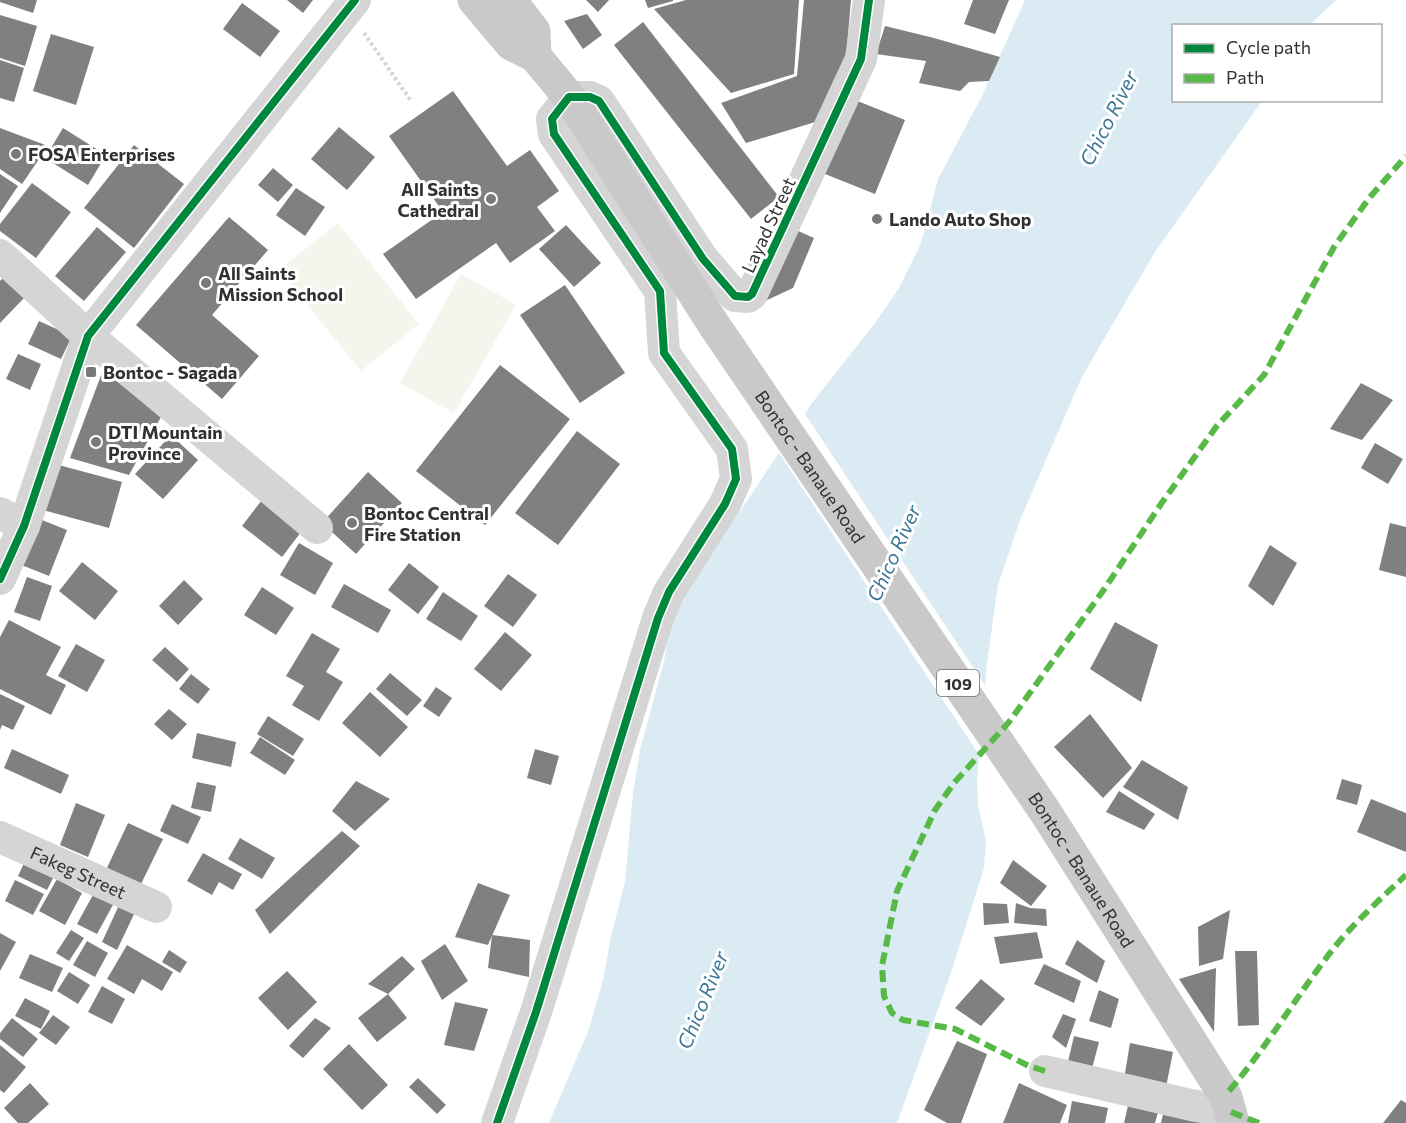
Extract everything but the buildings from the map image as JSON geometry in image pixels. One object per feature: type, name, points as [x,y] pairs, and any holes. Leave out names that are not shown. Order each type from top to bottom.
[{"type":"main road","name":"Bontoc - Banaue Road","points":[[474,0],[511,44],[535,56],[569,97],[714,325],[1046,813],[1226,1097],[1232,1117]]},
{"type":"main road","points":[[510,0],[534,31],[535,56]]},
{"type":"street","name":"Layad Street","points":[[569,97],[590,96],[599,101],[703,259],[735,296],[748,297],[752,294],[861,59],[869,0]]},
{"type":"street","points":[[0,579],[12,520],[88,336],[352,5]]},
{"type":"street","points":[[497,1123],[536,1012],[658,618],[669,592],[725,504],[736,479],[732,449],[664,353],[660,291],[554,134],[552,119],[569,97]]},
{"type":"street","points":[[0,255],[88,336],[317,528]]},
{"type":"street","name":"Fakeg Street","points":[[0,837],[156,907]]},
{"type":"street","points":[[1045,1071],[1191,1105],[1232,1117]]},
{"type":"path","points":[[352,5],[411,101]]},
{"type":"shaded area","points":[[338,223],[419,324],[361,371],[279,270]]},
{"type":"shaded area","points":[[461,274],[516,305],[454,413],[400,383]]},
{"type":"water","name":"Chico River","points":[[1025,0],[1336,0],[1311,24],[1172,24],[1172,102],[1261,102],[1155,252],[1101,344],[1081,379],[1020,520],[998,585],[987,663],[977,779],[978,805],[986,842],[984,868],[951,973],[897,1123],[549,1123],[589,1029],[603,980],[611,936],[625,882],[633,793],[640,750],[664,661],[671,620],[684,586],[741,510],[812,403],[875,323],[899,288],[921,243],[938,179],[981,98]]},
{"type":"pier","points":[[803,411],[988,690],[982,759],[777,450]]},
{"type":"marked path","points":[[1045,1071],[1029,1066],[955,1029],[903,1020],[892,1013],[884,996],[882,966],[897,891],[935,810],[954,783],[1009,722],[1216,427],[1264,375],[1334,247],[1370,197],[1406,156]]},
{"type":"marked path","points":[[1229,1091],[1342,938],[1406,875]]},
{"type":"marked path","points":[[1231,1112],[1259,1123]]},
{"type":"cycle path","points":[[0,579],[24,526],[88,336],[355,0]]},
{"type":"cycle path","points":[[497,1123],[536,1012],[658,618],[669,592],[725,504],[736,479],[732,449],[664,353],[660,291],[554,134],[552,119],[569,97],[590,97],[599,101],[703,259],[735,296],[748,297],[752,294],[861,59],[869,0]]},
{"type":"place","name":"FOSA Enterprises","points":[[16,154]]},
{"type":"place","name":"All Saints Cathedral","points":[[491,199]]},
{"type":"place","name":"Lando Auto Shop","points":[[877,219]]},
{"type":"place","name":"All Saints Mission School","points":[[206,283]]},
{"type":"place","name":"Bontoc - Sagada","points":[[91,372]]},
{"type":"place","name":"DTI Mountain Province","points":[[96,442]]},
{"type":"place","name":"Bontoc Central Fire Station","points":[[352,523]]}]
